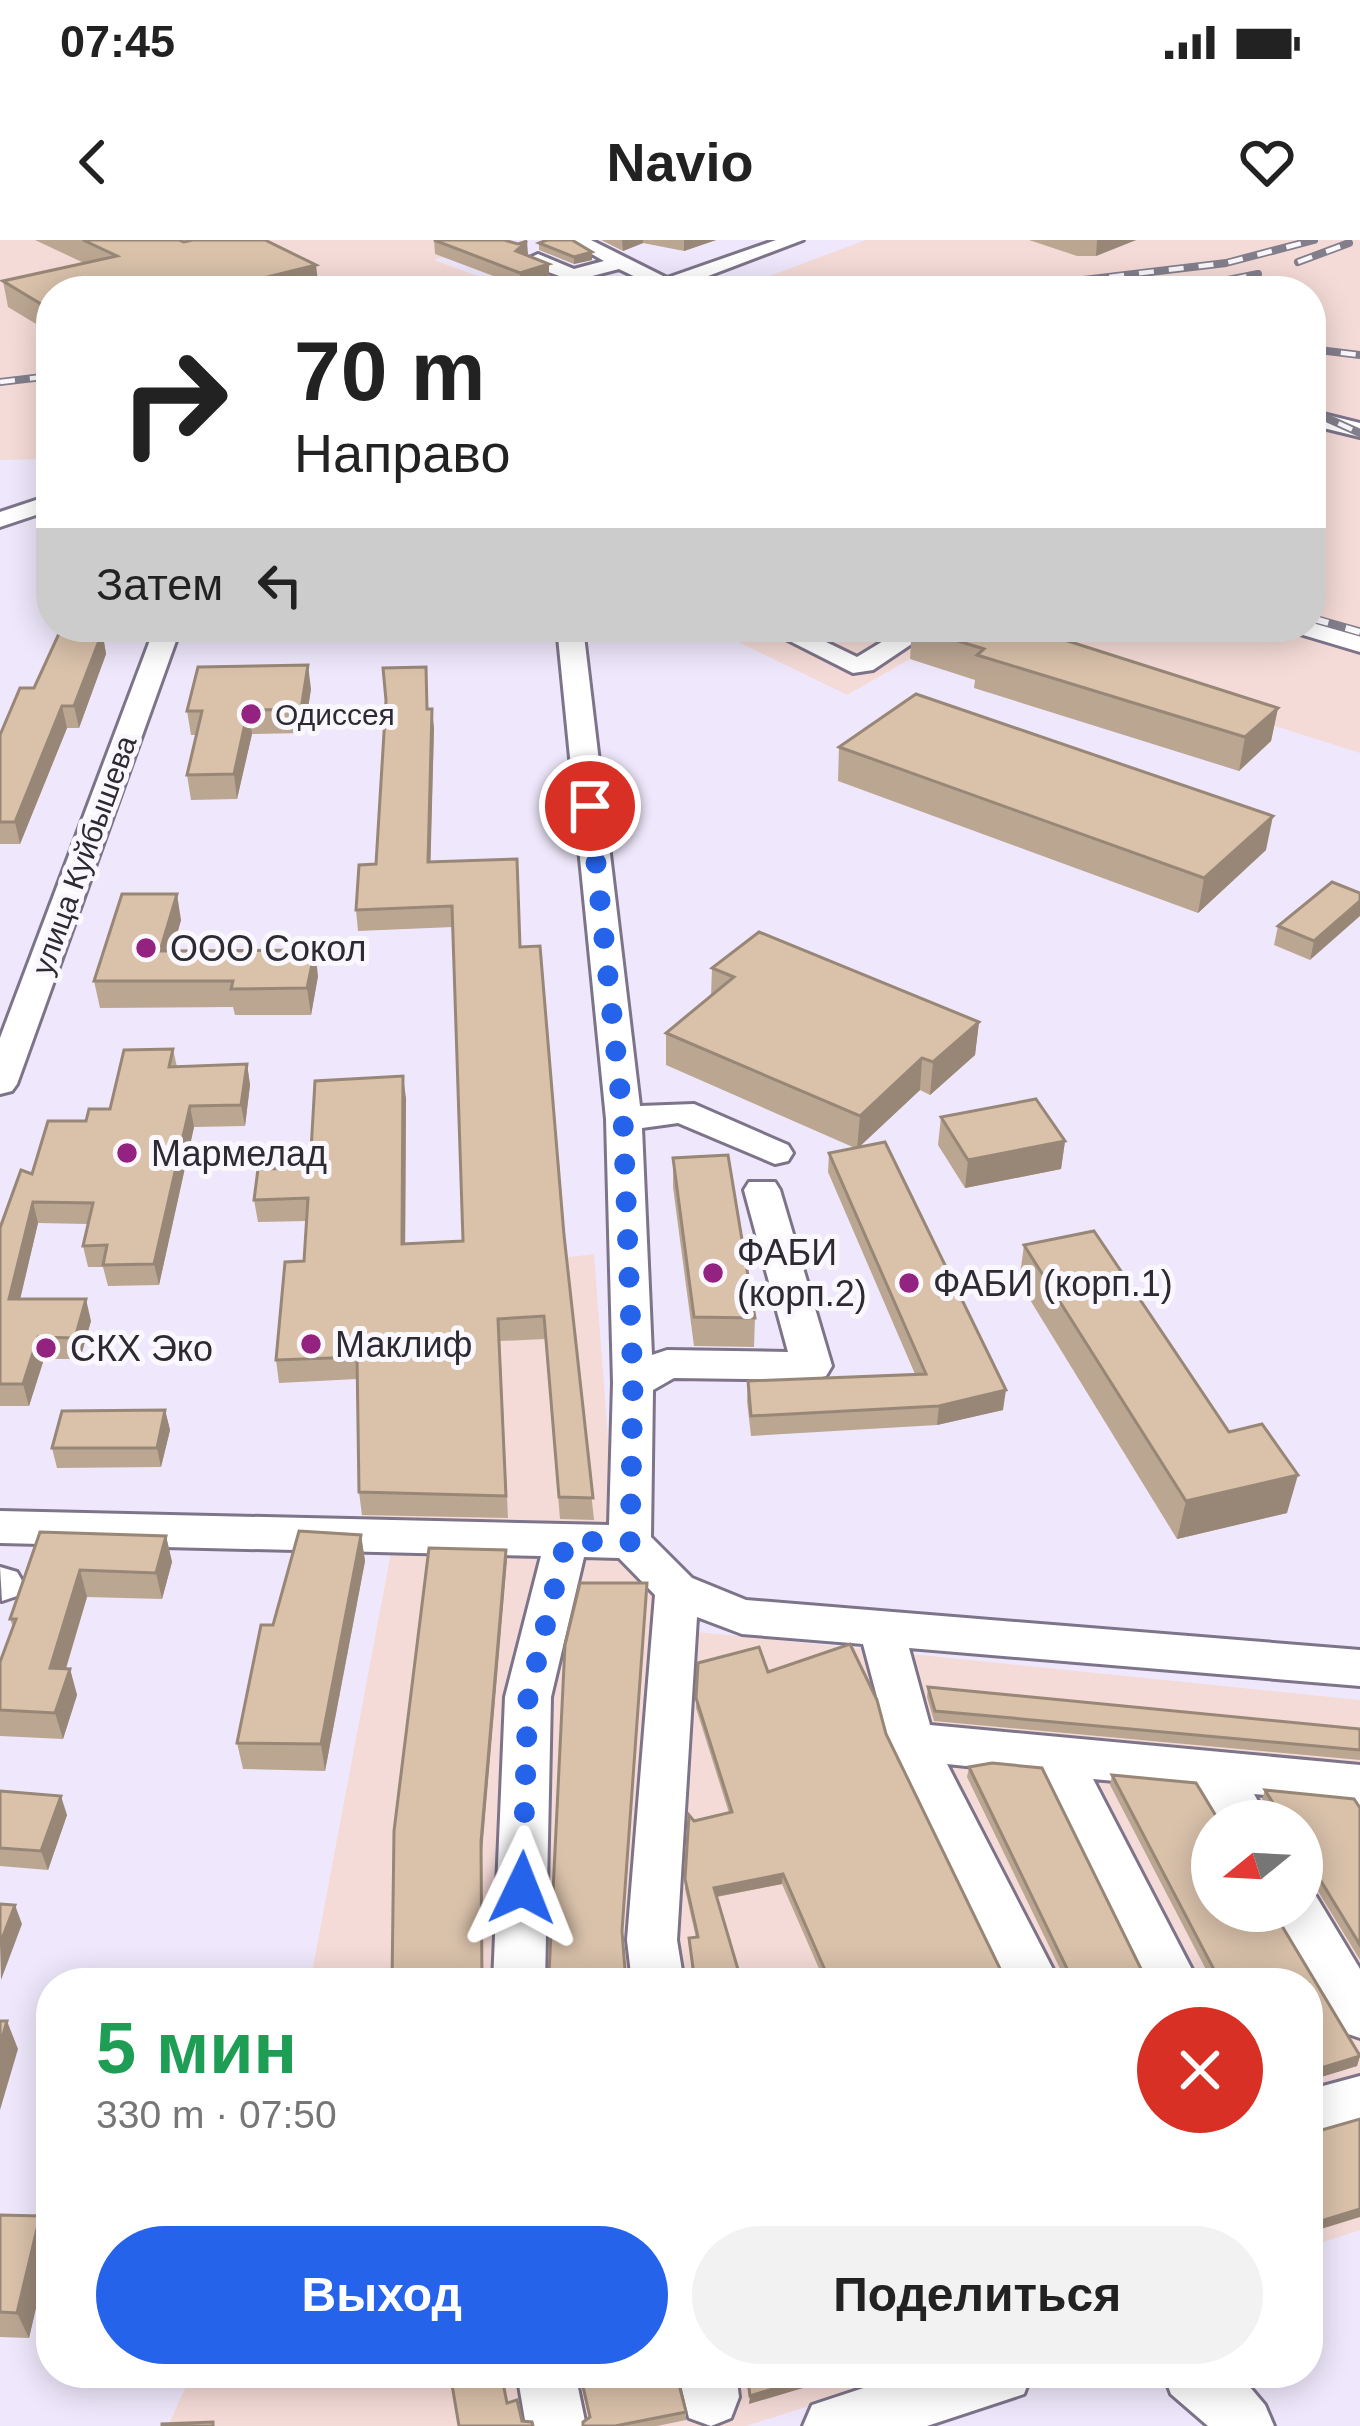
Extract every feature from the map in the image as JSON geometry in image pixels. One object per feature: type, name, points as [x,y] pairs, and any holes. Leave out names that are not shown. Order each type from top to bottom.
[{"type":"street","points":[[692,276],[794,240]]},
{"type":"street","points":[[567,259],[620,276]]},
{"type":"street","points":[[1326,422],[1360,430]]},
{"type":"street","points":[[0,520],[36,507]]},
{"type":"street","points":[[1326,634],[1360,644]]},
{"type":"street","name":"улица Куйбышева","points":[[0,1084],[162,642]]},
{"type":"street","points":[[572,642],[623,1119],[633,1383],[630,1542]]},
{"type":"street","points":[[807,642],[853,664],[864,664],[900,642]]},
{"type":"street","points":[[623,1119],[682,1112],[769,1171],[812,1366],[667,1364],[633,1383]]},
{"type":"street","points":[[0,1527],[630,1542],[677,1590],[742,1617],[1360,1668]]},
{"type":"street","points":[[519,1968],[528,1697],[566,1541]]},
{"type":"street","points":[[656,1968],[652,1940],[677,1590]]},
{"type":"street","points":[[880,1628],[912,1742],[1026,1968]]},
{"type":"street","points":[[912,1742],[1360,1785]]},
{"type":"street","points":[[1058,1756],[1165,1968]]},
{"type":"street","points":[[1215,1771],[1232,1800]]},
{"type":"street","points":[[1311,1932],[1360,2015]]},
{"type":"street","points":[[1323,2111],[1360,2101]]},
{"type":"street","points":[[549,2388],[556,2426]]},
{"type":"street","points":[[833,2426],[955,2388]]},
{"type":"street","points":[[1210,2388],[1244,2426]]},
{"type":"shaded area","points":[[0,240],[498,240],[434,260],[477,276],[36,276],[36,459],[0,460]]},
{"type":"shaded area","points":[[866,240],[1360,240],[1360,753],[1010,642],[1326,642],[1326,276],[769,276]]},
{"type":"shaded area","points":[[739,642],[930,642],[910,659],[847,695]]},
{"type":"shaded area","points":[[535,1246],[569,1257],[594,1254],[617,1556],[688,1631],[1360,1700],[1360,2230],[1323,2242],[1323,1968],[313,1968],[395,1531],[362,1529],[358,1267]]},
{"type":"shaded area","points":[[185,2388],[865,2388],[746,2426],[168,2426]]},
{"type":"building","points":[[83,240],[265,240],[316,265],[271,276],[36,276],[36,301],[3,281],[117,256]]},
{"type":"building","points":[[434,240],[527,241],[516,251],[549,264],[520,273]]},
{"type":"building","points":[[572,240],[592,252],[574,257],[539,243]]},
{"type":"building","points":[[55,642],[99,642],[74,706],[62,706],[15,822],[0,822],[0,735],[20,688],[34,688]]},
{"type":"building","points":[[961,642],[1071,642],[1278,708],[1245,737],[977,655],[984,649]]},
{"type":"building","points":[[308,665],[301,709],[248,710],[234,774],[187,775],[202,711],[187,711],[198,667]]},
{"type":"building","points":[[426,667],[427,709],[432,709],[428,862],[517,859],[520,947],[540,946],[564,1235],[593,1498],[559,1497],[544,1316],[498,1319],[506,1496],[359,1492],[357,1357],[276,1360],[285,1262],[304,1261],[308,1198],[254,1200],[258,1169],[310,1168],[315,1081],[403,1076],[402,1244],[463,1241],[452,906],[356,910],[359,865],[376,864],[386,700],[383,668]]},
{"type":"building","points":[[916,694],[1273,816],[1204,878],[839,747]]},
{"type":"building","points":[[1332,882],[1360,893],[1360,901],[1314,941],[1278,926]]},
{"type":"building","points":[[122,894],[177,894],[160,951],[315,950],[307,988],[231,989],[233,981],[94,981]]},
{"type":"building","points":[[759,932],[979,1022],[933,1062],[922,1058],[860,1116],[666,1033],[734,977],[712,968]]},
{"type":"building","points":[[173,1049],[169,1067],[247,1064],[241,1105],[190,1106],[154,1264],[103,1265],[107,1245],[83,1246],[93,1203],[33,1202],[9,1299],[86,1299],[75,1338],[38,1337],[23,1384],[0,1384],[0,1228],[21,1170],[32,1174],[48,1121],[86,1121],[89,1109],[110,1109],[124,1050]]},
{"type":"building","points":[[1036,1099],[1065,1141],[968,1160],[941,1117]]},
{"type":"building","name":"ФАБИ (корп.1)","points":[[885,1142],[1006,1390],[939,1406],[751,1416],[748,1381],[926,1374],[829,1153]]},
{"type":"building","name":"ФАБИ (корп.2)","points":[[728,1155],[755,1318],[694,1317],[673,1158]]},
{"type":"building","points":[[1094,1231],[1229,1432],[1262,1424],[1298,1475],[1186,1501],[1024,1245]]},
{"type":"building","points":[[165,1410],[157,1448],[52,1448],[62,1411]]},
{"type":"building","points":[[299,1531],[361,1535],[321,1744],[237,1743],[261,1625],[273,1625]]},
{"type":"building","points":[[40,1532],[166,1536],[156,1573],[80,1570],[50,1668],[70,1669],[55,1713],[0,1710],[0,1662]]},
{"type":"building","points":[[429,1548],[506,1550],[481,1842],[482,1968],[392,1968],[394,1831]]},
{"type":"building","points":[[580,1583],[647,1583],[622,1931],[625,1968],[549,1968],[565,1645]]},
{"type":"building","points":[[850,1644],[877,1700],[886,1734],[1000,1968],[824,1968],[783,1874],[714,1888],[738,1968],[693,1968],[689,1938],[698,1937],[685,1879],[689,1815],[694,1821],[732,1812],[696,1698],[698,1663],[759,1647],[768,1672]]},
{"type":"building","points":[[928,1687],[1360,1729],[1360,1750],[935,1711]]},
{"type":"building","points":[[992,1763],[1042,1768],[1141,1968],[1067,1968],[969,1767]]},
{"type":"building","points":[[1112,1775],[1196,1783],[1206,1800],[1191,1800],[1191,1926]]},
{"type":"building","points":[[1265,1790],[1354,1799],[1360,1808],[1360,1945],[1323,1884],[1323,1800],[1271,1800]]},
{"type":"building","points":[[0,1791],[61,1796],[41,1851],[0,1848]]},
{"type":"building","points":[[0,1904],[15,1905],[0,1944]]},
{"type":"building","points":[[1194,1932],[1286,1932],[1307,1968],[1213,1968]]},
{"type":"building","points":[[1323,1994],[1360,2056],[1323,2067]]},
{"type":"building","points":[[1360,2119],[1360,2209],[1323,2220],[1323,2130]]},
{"type":"building","points":[[0,2215],[36,2216],[17,2313],[0,2312]]},
{"type":"building","points":[[453,2388],[504,2388],[507,2403],[517,2400],[522,2421],[533,2426],[459,2426]]},
{"type":"building","points":[[583,2388],[680,2388],[686,2412],[615,2426],[583,2426],[590,2417]]},
{"type":"building","points":[[749,2388],[776,2388],[750,2396]]},
{"type":"building","points":[[213,2422],[213,2426],[162,2426],[162,2424]]},
{"type":"railway","points":[[1116,276],[1226,263],[1314,240]]},
{"type":"railway","points":[[1298,262],[1349,243]]},
{"type":"railway","points":[[1248,276],[1258,274]]},
{"type":"railway","points":[[1326,351],[1360,355]]},
{"type":"railway","points":[[0,382],[36,378]]},
{"type":"railway","points":[[1326,418],[1360,433]]},
{"type":"railway","points":[[1326,622],[1360,632]]},
{"type":"place","name":"Одиссея","points":[[251,714]]},
{"type":"place","name":"ООО Сокол","points":[[146,948]]},
{"type":"place","name":"Мармелад","points":[[127,1153]]},
{"type":"place","name":"ФАБИ (корп.2)","points":[[713,1273]]},
{"type":"place","name":"ФАБИ (корп.1)","points":[[909,1283]]},
{"type":"place","name":"Маклиф","points":[[311,1344]]},
{"type":"place","name":"СКХ Эко","points":[[46,1348]]},
{"type":"route","points":[[522,1888],[528,1697],[566,1541],[630,1542],[633,1383],[623,1119],[590,806]]}]
